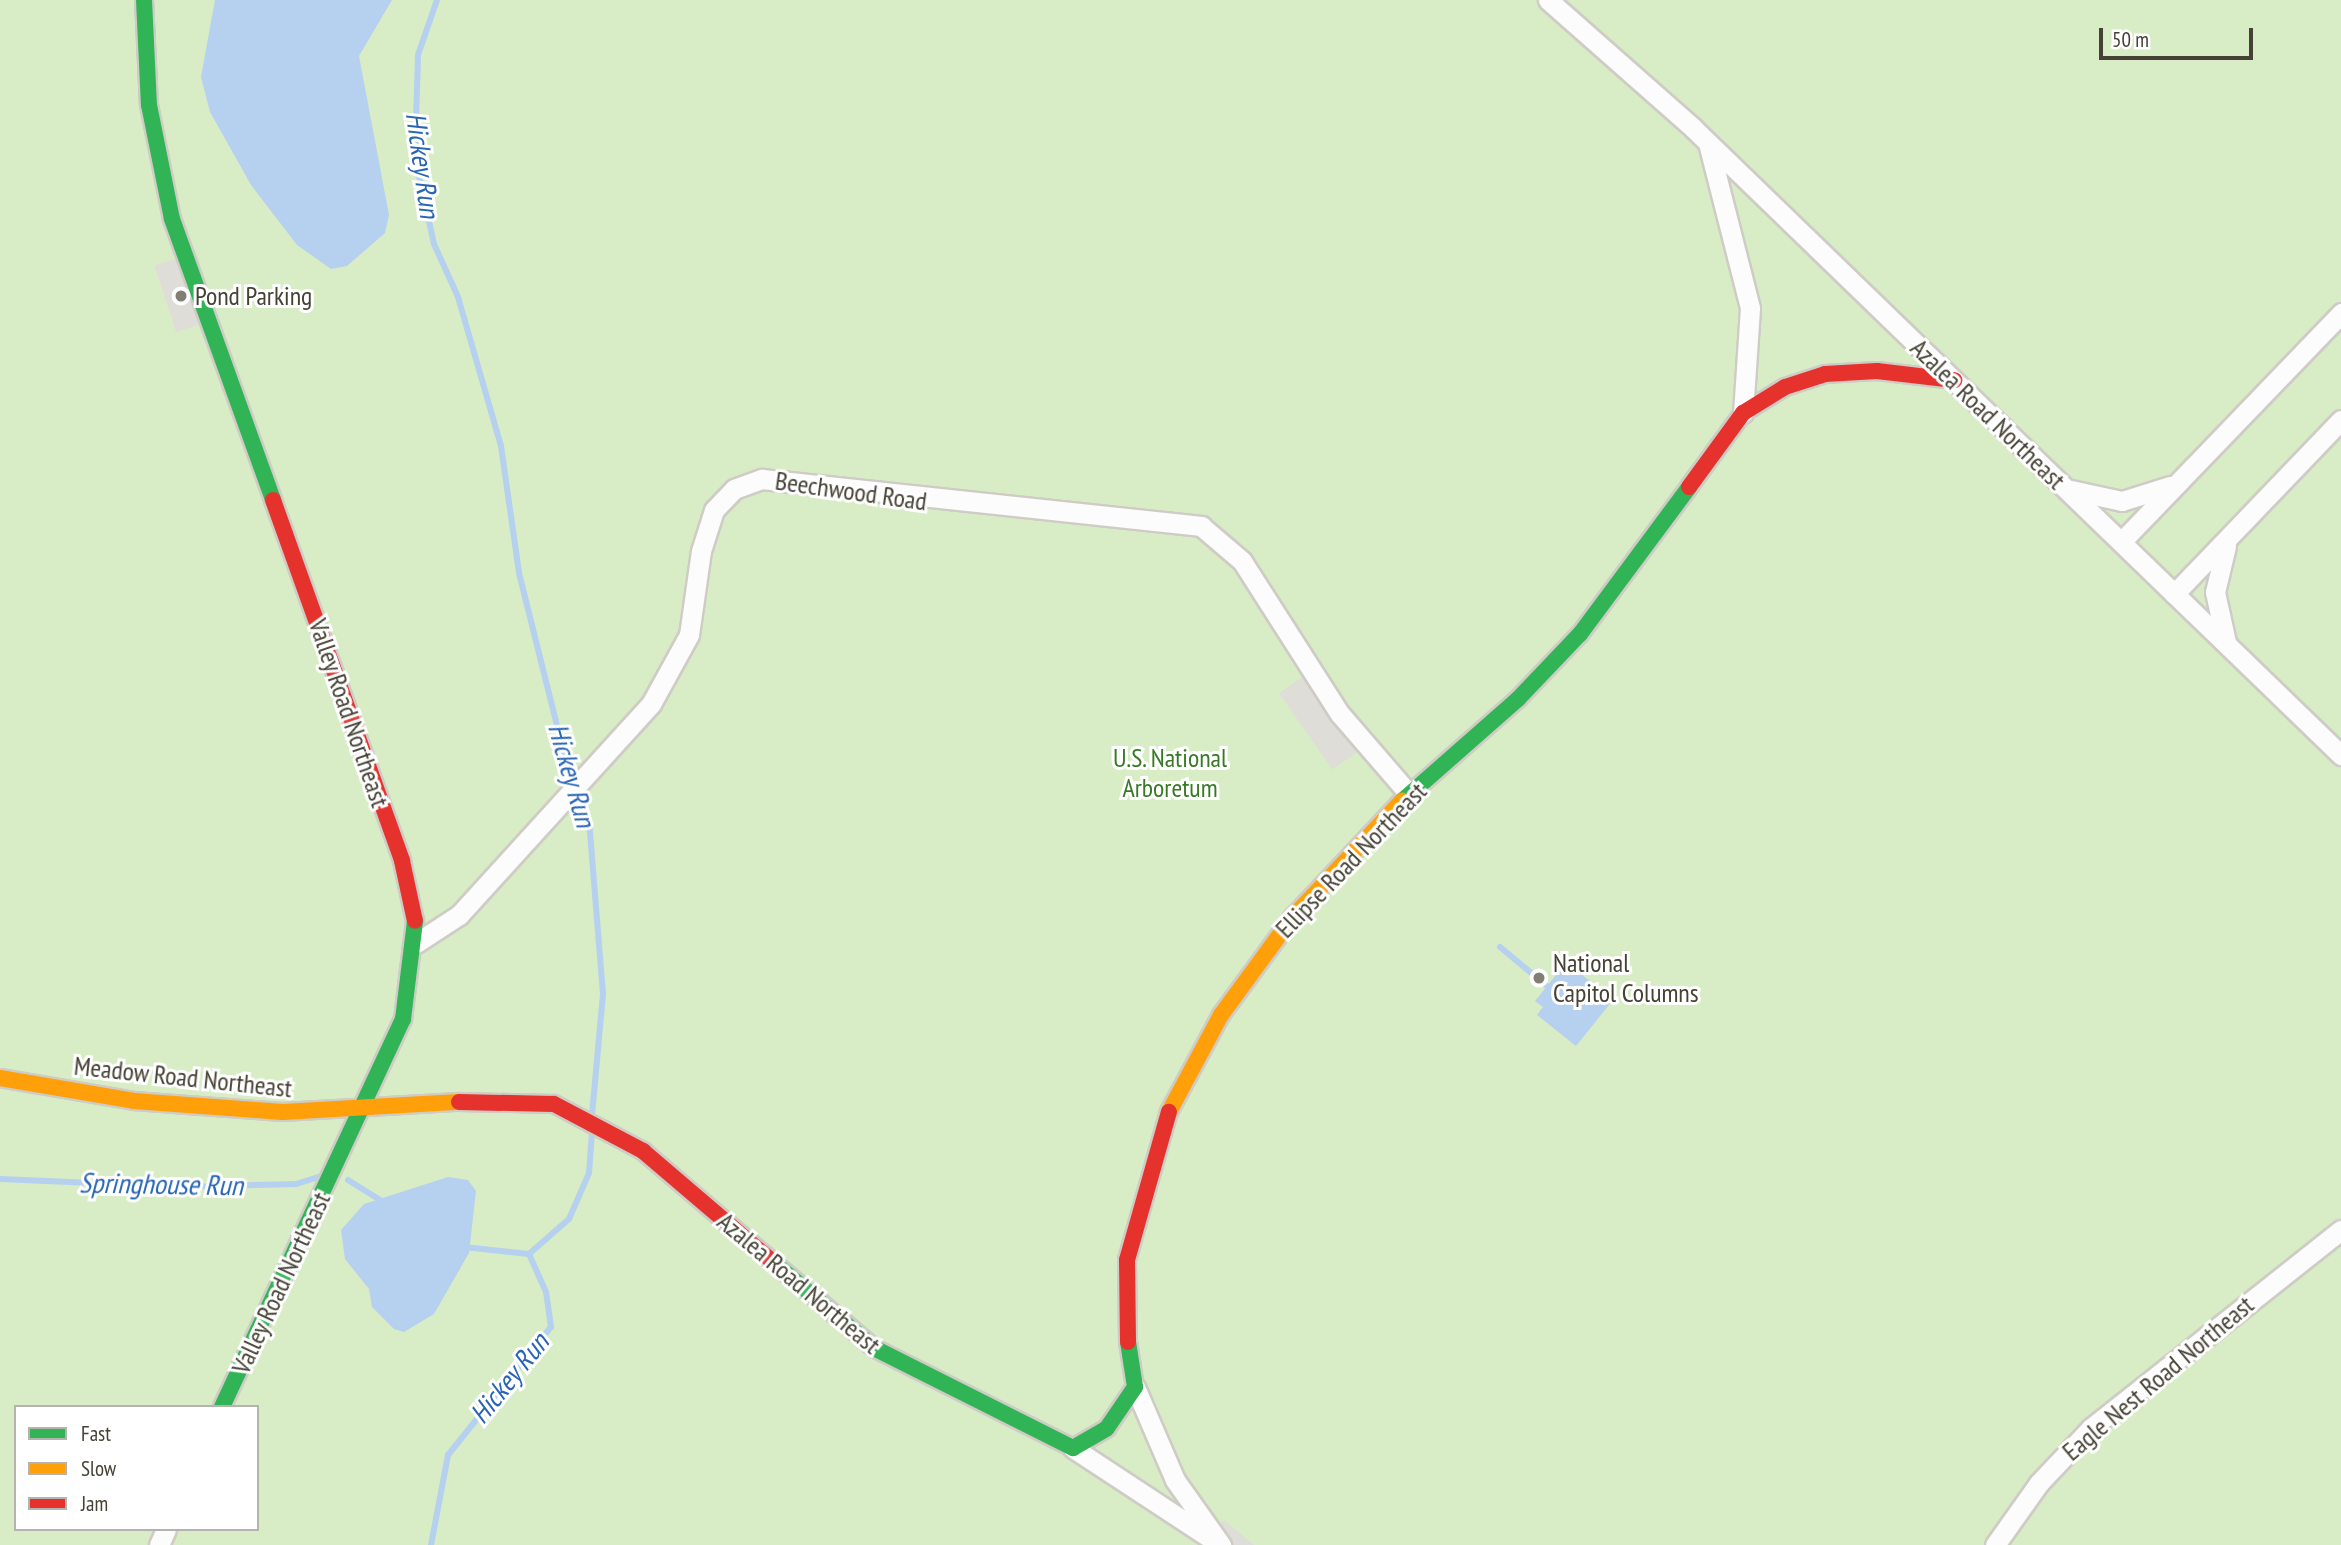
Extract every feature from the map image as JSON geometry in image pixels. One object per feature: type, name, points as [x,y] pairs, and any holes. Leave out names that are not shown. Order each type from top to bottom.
[{"type":"street","name":"Valley Road Northeast","points":[[144,0],[149,105],[169,208],[402,861],[416,943],[403,1019],[223,1405]]},
{"type":"street","name":"Azalea Road Northeast","points":[[1548,0],[1635,74],[1707,142],[2341,755]]},
{"type":"street","points":[[1707,142],[1750,308],[1743,412]]},
{"type":"street","points":[[2121,542],[2341,313]]},
{"type":"street","name":"Ellipse Road Northeast","points":[[1220,1545],[1175,1480],[1135,1387],[1125,1319],[1127,1260],[1140,1197],[1171,1105],[1215,1024],[1266,950],[1409,794],[1580,635],[1743,412],[1784,387],[1825,374],[1877,371],[1954,380]]},
{"type":"street","points":[[2174,594],[2341,420]]},
{"type":"street","name":"Beechwood Road","points":[[416,943],[446,929],[600,765],[651,704],[684,648],[714,510],[742,484],[784,478],[912,500],[1152,516],[1201,526],[1242,561],[1340,714],[1409,794]]},
{"type":"street","points":[[2064,487],[2122,501],[2182,478]]},
{"type":"street","points":[[2228,646],[2215,592],[2234,532]]},
{"type":"street","name":"Meadow Road Northeast","points":[[0,1078],[205,1107],[316,1113],[362,1108]]},
{"type":"street","name":"Azalea Road Northeast","points":[[362,1108],[514,1099],[554,1104],[624,1138],[874,1348],[1073,1448],[1220,1545]]},
{"type":"street","name":"Eagle Nest Road Northeast","points":[[1995,1545],[2039,1483],[2091,1428],[2341,1230]]},
{"type":"street","points":[[1073,1448],[1107,1428],[1135,1387]]},
{"type":"green space","name":"U.S. National Arboretum","points":[[0,0],[2341,0],[2341,1545],[0,1545]]},
{"type":"shaded area","name":"Pond Parking","points":[[184,256],[206,323],[176,332],[155,266]]},
{"type":"shaded area","points":[[1311,671],[1364,747],[1332,770],[1279,693]]},
{"type":"shaded area","points":[[1224,1520],[1254,1545],[1230,1545],[1215,1532]]},
{"type":"water","points":[[215,0],[392,0],[359,56],[389,215],[385,233],[347,266],[331,269],[297,245],[251,185],[210,112],[201,77]]},
{"type":"water","points":[[1575,969],[1613,1000],[1576,1046],[1537,1015],[1543,1007],[1535,1001],[1560,970],[1568,976]]},
{"type":"water","points":[[448,1177],[468,1180],[476,1191],[469,1253],[434,1314],[404,1332],[394,1329],[372,1307],[369,1289],[345,1259],[341,1230],[364,1204]]},
{"type":"waterway","name":"Hickey Run","points":[[437,0],[418,55],[415,157],[434,244],[458,297],[501,446],[519,573],[565,757],[589,820],[603,994],[592,1115]]},
{"type":"waterway","points":[[1500,947],[1547,986]]},
{"type":"waterway","name":"Hickey Run","points":[[431,1545],[448,1455],[551,1327],[546,1292],[529,1254],[569,1219],[589,1173],[592,1132]]},
{"type":"waterway","name":"Springhouse Run","points":[[0,1179],[180,1187],[296,1184],[319,1177]]},
{"type":"waterway","name":"Springhouse Run","points":[[348,1180],[385,1203]]},
{"type":"waterway","name":"Springhouse Run","points":[[464,1247],[529,1254]]},
{"type":"traffic: fast","points":[[144,0],[149,105],[172,219],[273,500]]},
{"type":"traffic: fast","points":[[1402,801],[1518,699],[1580,634],[1689,487]]},
{"type":"traffic: fast","points":[[223,1405],[403,1019],[415,921]]},
{"type":"traffic: fast","points":[[773,1262],[874,1348],[1073,1448],[1107,1428],[1135,1387],[1128,1342]]},
{"type":"traffic: slow","points":[[1169,1112],[1221,1015],[1292,918],[1402,801]]},
{"type":"traffic: slow","points":[[0,1078],[134,1101],[283,1112],[459,1102]]},
{"type":"traffic: jam","points":[[1689,487],[1743,413],[1785,387],[1825,374],[1877,371],[1954,380]]},
{"type":"traffic: jam","points":[[273,500],[402,861],[415,921]]},
{"type":"traffic: jam","points":[[459,1102],[554,1104],[643,1151],[773,1262]]},
{"type":"traffic: jam","points":[[1128,1342],[1127,1260],[1169,1112]]},
{"type":"place","name":"Pond Parking","points":[[181,296]]},
{"type":"place","name":"National Capitol Columns","points":[[1539,978]]}]
